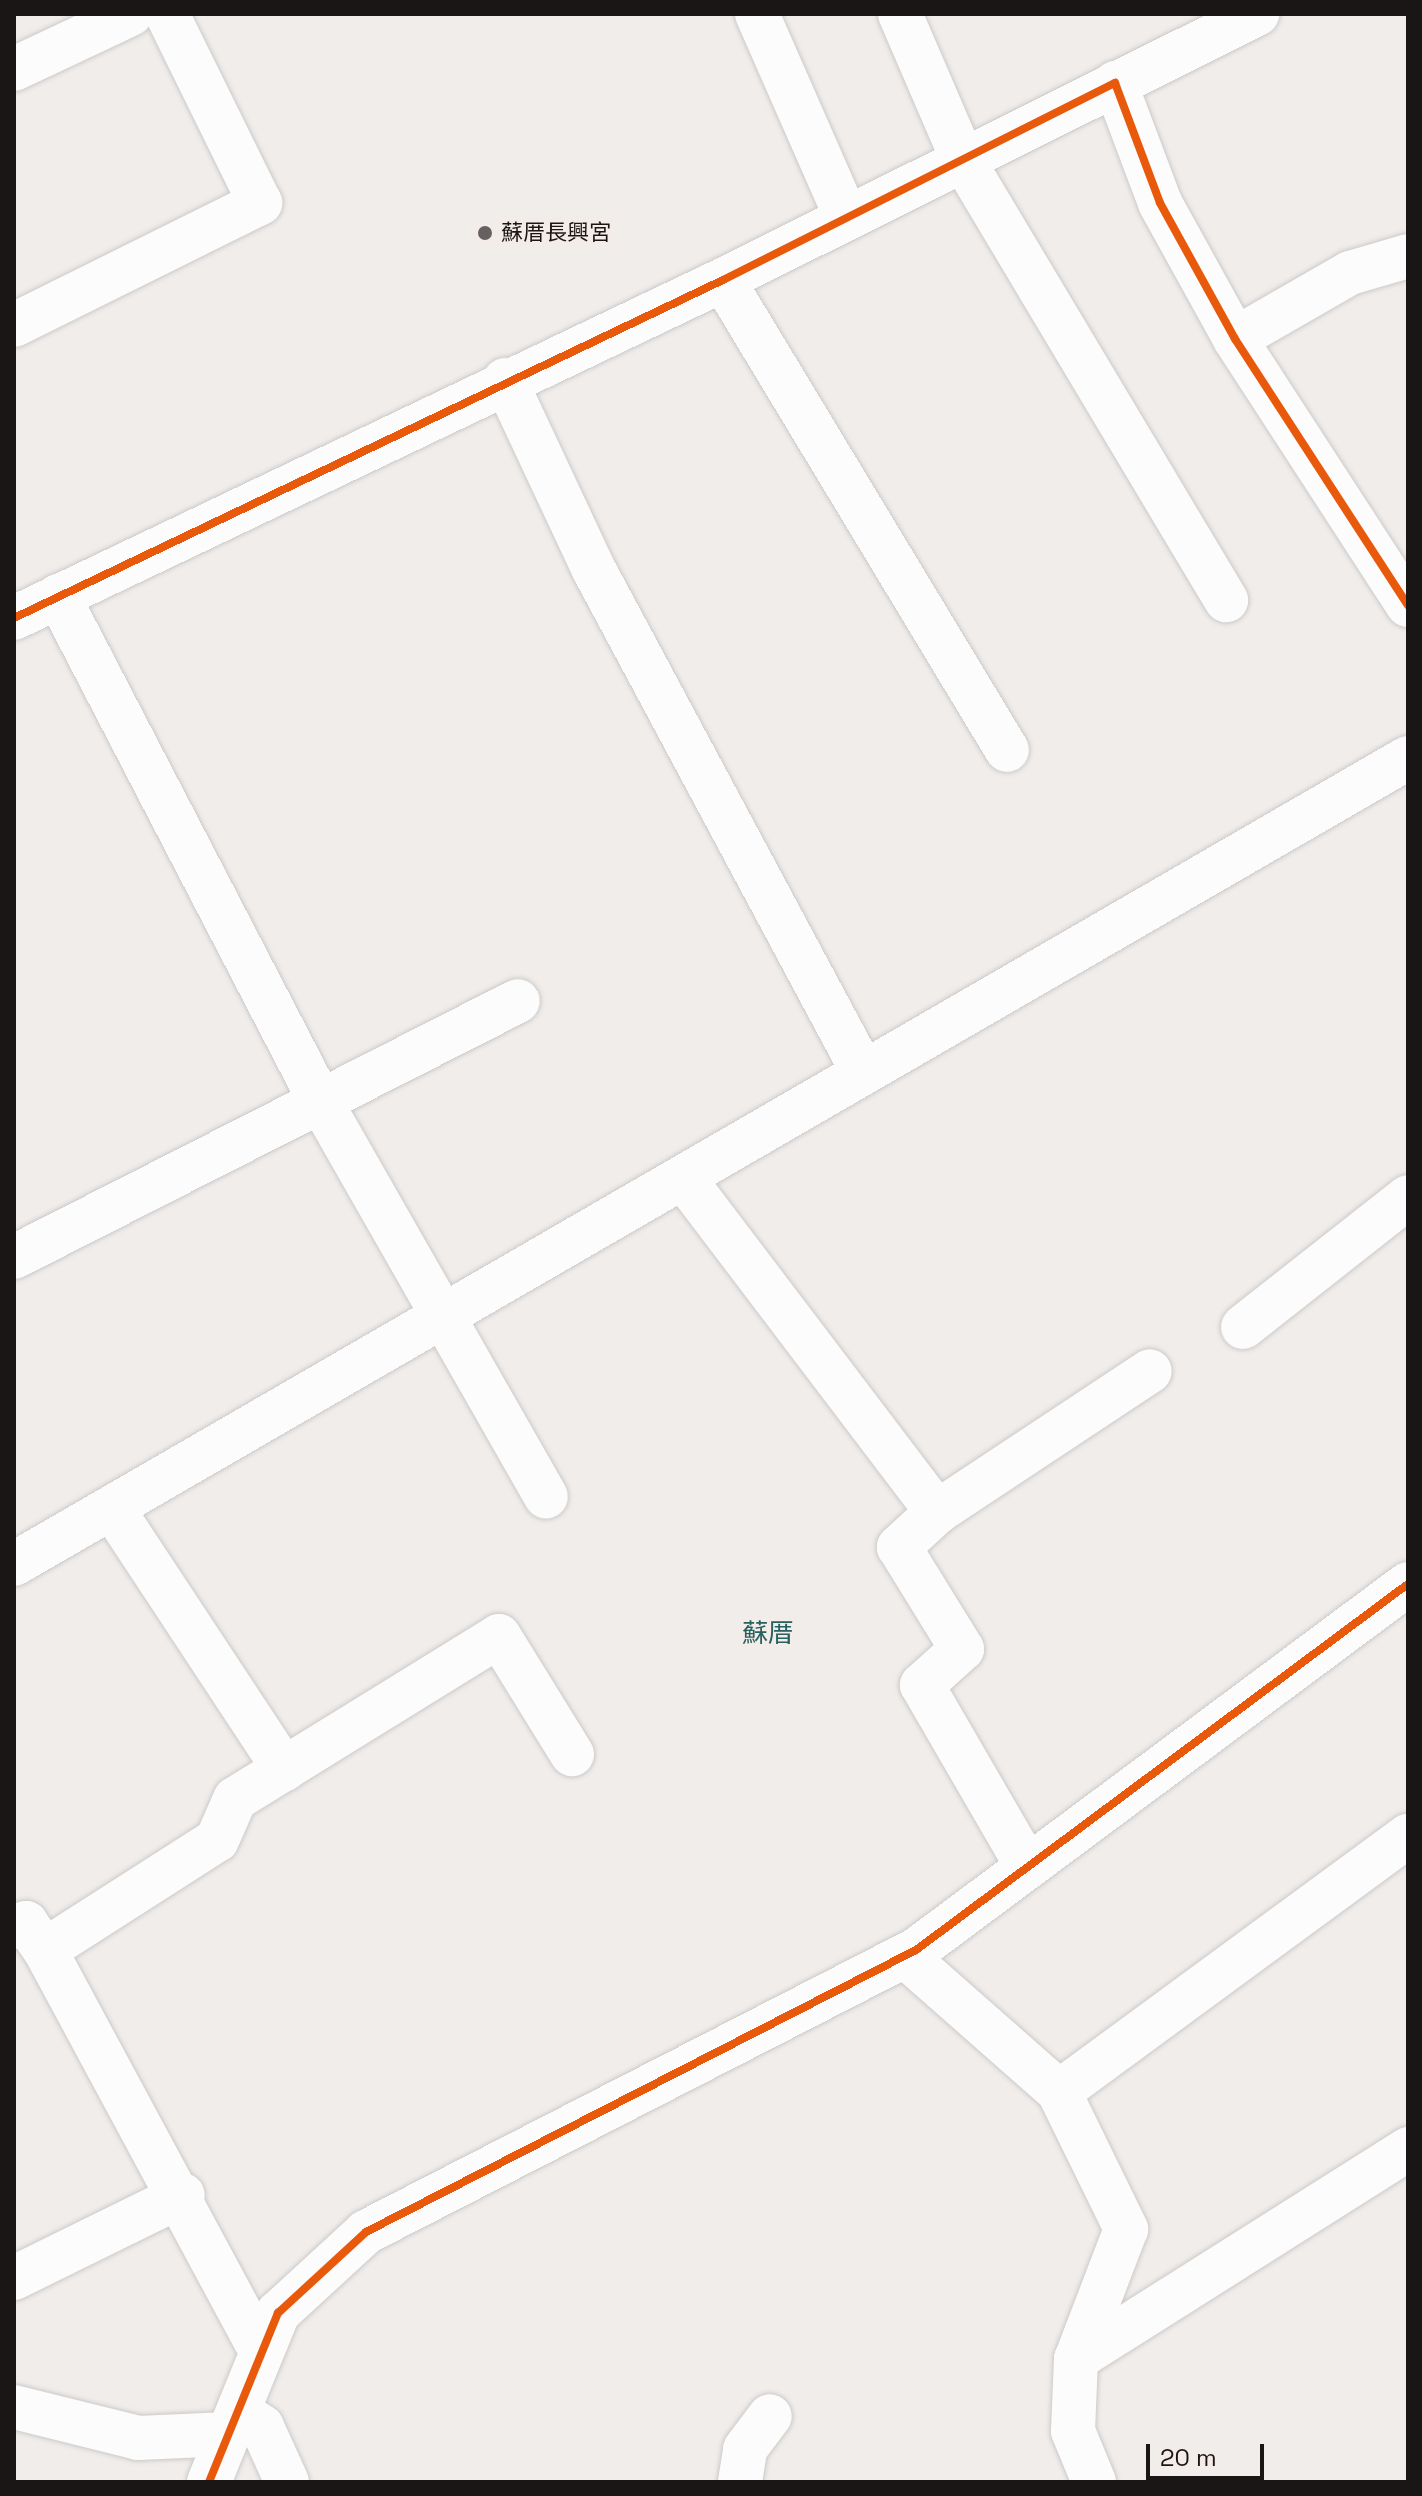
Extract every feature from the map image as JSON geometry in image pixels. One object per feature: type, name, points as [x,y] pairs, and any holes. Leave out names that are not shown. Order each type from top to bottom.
[{"type":"street","points":[[14,69],[131,14]]},
{"type":"street","points":[[14,325],[260,203],[167,14]]},
{"type":"street","points":[[757,14],[846,217]]},
{"type":"street","points":[[900,14],[963,160],[1226,600]]},
{"type":"street","points":[[14,618],[505,380],[723,280],[1115,83],[1215,24],[1257,14]]},
{"type":"street","points":[[1115,83],[1160,203],[1235,339],[1408,605]]},
{"type":"street","points":[[1235,339],[1350,273],[1408,256]]},
{"type":"street","points":[[723,280],[1007,750]]},
{"type":"street","points":[[505,380],[593,568],[863,1072]]},
{"type":"street","points":[[58,596],[318,1097],[546,1496]]},
{"type":"street","points":[[17,1556],[112,1508],[685,1180],[863,1072],[1408,758]]},
{"type":"street","points":[[14,1257],[318,1097],[518,1001]]},
{"type":"street","points":[[685,1180],[937,1512]]},
{"type":"street","points":[[1243,1327],[1408,1197]]},
{"type":"street","points":[[1027,1866],[922,1685],[962,1649],[899,1547],[937,1512],[1150,1371]]},
{"type":"street","points":[[112,1508],[284,1769]]},
{"type":"street","points":[[209,2482],[278,2313],[366,2232],[905,1956],[1408,1584]]},
{"type":"street","points":[[261,2351],[183,2195],[30,1938],[217,1840],[235,1799],[499,1636],[572,1754]]},
{"type":"street","points":[[1059,2092],[1408,1836]]},
{"type":"street","points":[[905,1956],[1059,2092],[1126,2229],[1076,2359],[1073,2431],[1094,2482]]},
{"type":"street","points":[[1076,2359],[1408,2149]]},
{"type":"street","points":[[14,2278],[183,2195]]},
{"type":"street","points":[[14,2407],[138,2438],[234,2424],[262,2427],[287,2482]]},
{"type":"street","points":[[740,2482],[745,2449],[770,2416]]},
{"type":"cycle path","points":[[14,618],[723,280],[1115,83],[1160,203],[1235,339],[1408,605]]},
{"type":"cycle path","points":[[209,2482],[278,2313],[366,2232],[916,1950],[1408,1584]]},
{"type":"place","name":"蘇厝長興宮","points":[[485,233]]},
{"type":"district","name":"蘇厝","points":[[768,1634]]}]
